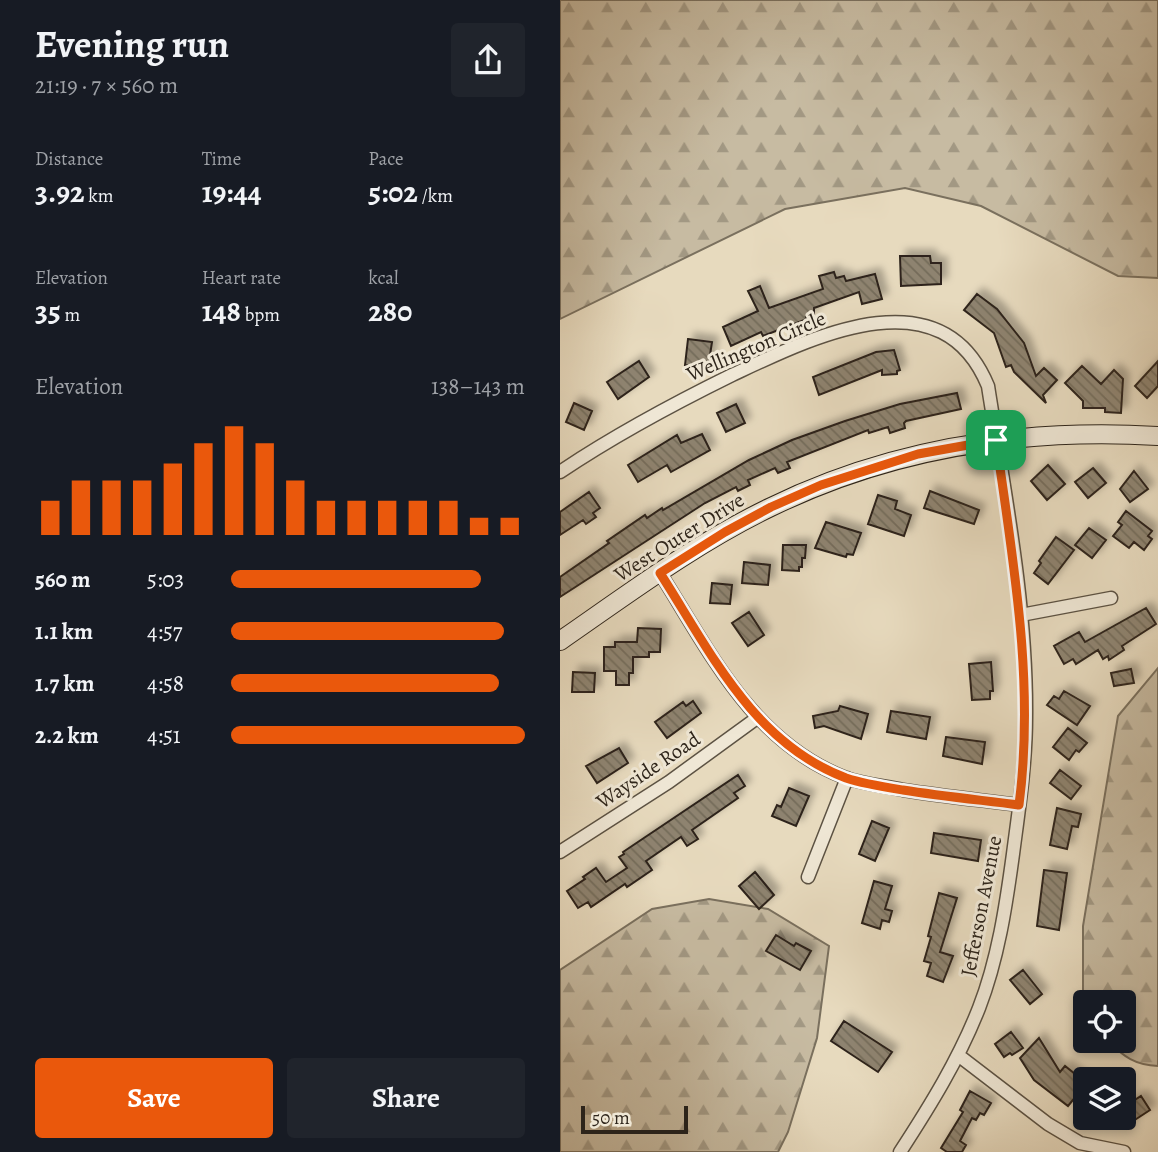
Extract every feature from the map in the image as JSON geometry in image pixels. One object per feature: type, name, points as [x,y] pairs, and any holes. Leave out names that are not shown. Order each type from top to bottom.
[{"type":"street","name":"Wellington Circle","points":[[560,472],[680,400],[782,352],[864,323],[902,322],[937,329],[966,348],[988,386],[996,440]]},
{"type":"street","name":"West Outer Drive","points":[[560,641],[660,573],[736,526],[821,485],[918,454],[996,440],[1059,433],[1158,436]]},
{"type":"street","name":"Jefferson Avenue","points":[[900,1152],[958,1055],[979,1008],[997,948],[1010,874],[1024,768],[1026,719],[1021,615],[996,440]]},
{"type":"street","points":[[660,573],[731,684],[757,718],[778,738],[812,762],[847,778],[915,792],[1019,805]]},
{"type":"street","points":[[1021,615],[1111,598]]},
{"type":"street","name":"Wayside Road","points":[[560,852],[668,782],[757,718]]},
{"type":"street","points":[[808,877],[847,778]]},
{"type":"street","points":[[958,1055],[1078,1148],[1124,1152]]},
{"type":"green space","points":[[560,0],[1158,0],[1158,278],[1118,276],[981,206],[905,188],[785,209],[560,319]]},
{"type":"green space","points":[[1158,668],[1158,1066],[1143,1064],[1121,1053],[1136,1053],[1136,990],[1083,990],[1083,926],[1118,716]]},
{"type":"green space","points":[[709,899],[768,909],[829,946],[817,1038],[788,1132],[778,1152],[560,1152],[560,970],[652,909]]},
{"type":"building","points":[[900,256],[930,256],[931,263],[941,263],[941,284],[901,286]]},
{"type":"building","points":[[834,272],[836,278],[844,276],[846,281],[875,274],[882,299],[862,304],[859,292],[814,308],[814,314],[806,317],[807,319],[763,336],[761,332],[731,346],[723,327],[758,311],[748,291],[760,286],[769,308],[823,289],[819,276]]},
{"type":"building","points":[[977,294],[997,309],[1024,343],[1036,376],[1044,368],[1057,380],[1043,395],[1046,403],[1014,372],[1011,365],[1006,367],[994,333],[964,310]]},
{"type":"building","points":[[688,339],[712,342],[709,362],[699,361],[698,366],[685,365]]},
{"type":"building","points":[[894,350],[900,370],[897,374],[882,375],[882,370],[819,395],[813,377],[876,352]]},
{"type":"building","points":[[639,361],[649,377],[618,399],[607,382]]},
{"type":"building","points":[[1158,361],[1158,386],[1147,398],[1135,386]]},
{"type":"building","points":[[1082,366],[1101,384],[1114,370],[1123,379],[1121,413],[1105,412],[1105,408],[1083,408],[1083,401],[1065,383]]},
{"type":"building","points":[[957,393],[961,409],[906,421],[905,428],[890,433],[888,427],[869,433],[868,430],[787,462],[790,468],[778,473],[775,468],[748,480],[750,485],[738,491],[736,487],[705,503],[560,597],[560,577],[609,543],[607,541],[645,515],[647,518],[662,508],[663,510],[749,460],[792,440],[845,421],[900,404]]},
{"type":"building","points":[[574,403],[592,411],[584,430],[566,422]]},
{"type":"building","points":[[736,404],[745,423],[726,432],[717,413]]},
{"type":"building","points":[[702,434],[710,450],[671,472],[667,465],[638,482],[628,465],[677,435],[681,443]]},
{"type":"building","points":[[1048,465],[1065,484],[1047,500],[1031,481]]},
{"type":"building","points":[[1093,468],[1106,483],[1088,498],[1075,482]]},
{"type":"building","points":[[1134,471],[1148,489],[1130,502],[1120,489]]},
{"type":"building","points":[[930,491],[979,510],[974,524],[924,508]]},
{"type":"building","points":[[589,492],[600,508],[593,513],[596,517],[586,524],[583,520],[560,535],[560,512]]},
{"type":"building","points":[[878,495],[897,501],[895,509],[911,515],[904,536],[868,524]]},
{"type":"building","points":[[1126,511],[1152,531],[1148,536],[1152,539],[1144,550],[1134,542],[1129,548],[1113,536],[1122,525],[1118,522]]},
{"type":"building","points":[[826,522],[861,533],[853,555],[847,554],[846,557],[815,548]]},
{"type":"building","points":[[1089,528],[1106,540],[1092,558],[1075,545]]},
{"type":"building","points":[[1056,537],[1074,550],[1048,584],[1034,573]]},
{"type":"building","points":[[783,545],[806,545],[805,558],[802,558],[799,571],[782,570]]},
{"type":"building","points":[[744,562],[770,565],[768,585],[742,583]]},
{"type":"building","points":[[712,583],[732,585],[730,604],[710,603]]},
{"type":"building","points":[[1146,608],[1156,624],[1122,646],[1124,650],[1109,660],[1108,656],[1103,659],[1098,650],[1076,664],[1073,659],[1064,664],[1054,646],[1079,632],[1085,642]]},
{"type":"building","points":[[749,612],[764,635],[748,646],[732,623]]},
{"type":"building","points":[[638,628],[661,629],[660,652],[649,652],[649,657],[633,657],[633,673],[629,673],[629,685],[616,685],[616,671],[604,671],[604,647],[615,647],[615,642],[637,642]]},
{"type":"building","points":[[991,662],[993,691],[990,691],[990,699],[972,700],[969,664]]},
{"type":"building","points":[[1131,669],[1134,683],[1114,686],[1111,673]]},
{"type":"building","points":[[573,672],[595,673],[594,692],[572,692]]},
{"type":"building","points":[[1064,691],[1090,706],[1077,725],[1047,705],[1054,696],[1059,699]]},
{"type":"building","points":[[693,701],[701,713],[667,738],[655,722],[683,702],[686,706]]},
{"type":"building","points":[[840,706],[868,714],[861,739],[824,726],[815,728],[813,716],[838,711]]},
{"type":"building","points":[[891,711],[930,717],[926,739],[887,732]]},
{"type":"building","points":[[1068,728],[1087,743],[1079,752],[1076,750],[1069,760],[1053,747]]},
{"type":"building","points":[[946,737],[985,742],[982,764],[943,756]]},
{"type":"building","points":[[619,748],[628,763],[597,783],[586,766]]},
{"type":"building","points":[[1060,770],[1081,786],[1071,799],[1050,783]]},
{"type":"building","points":[[738,775],[745,786],[734,793],[738,798],[692,830],[698,839],[687,846],[681,837],[646,861],[652,870],[591,907],[588,902],[578,908],[567,891],[585,879],[583,877],[596,868],[606,882],[627,868],[619,857],[623,852]]},
{"type":"building","points":[[789,788],[809,796],[796,826],[772,816],[777,805],[781,807]]},
{"type":"building","points":[[1057,808],[1081,814],[1078,827],[1072,826],[1067,849],[1050,845]]},
{"type":"building","points":[[872,821],[889,828],[875,861],[859,854]]},
{"type":"building","points":[[934,833],[981,840],[978,861],[931,853]]},
{"type":"building","points":[[1044,870],[1067,873],[1059,930],[1037,926]]},
{"type":"building","points":[[755,872],[774,895],[759,909],[739,886]]},
{"type":"building","points":[[874,881],[892,886],[885,909],[892,911],[889,922],[882,920],[880,929],[862,923]]},
{"type":"building","points":[[939,893],[957,898],[940,952],[953,956],[943,982],[927,976],[931,963],[924,961]]},
{"type":"building","points":[[776,935],[794,946],[796,943],[811,951],[800,970],[766,951]]},
{"type":"building","points":[[1023,970],[1042,994],[1030,1004],[1010,980]]},
{"type":"building","points":[[844,1021],[892,1052],[878,1072],[831,1041]]},
{"type":"building","points":[[1011,1032],[1023,1048],[1004,1057],[995,1044]]},
{"type":"building","points":[[1039,1038],[1060,1072],[1065,1066],[1073,1072],[1073,1100],[1068,1106],[1034,1080],[1020,1058]]},
{"type":"building","points":[[970,1091],[991,1103],[984,1115],[980,1113],[976,1120],[972,1118],[960,1141],[966,1145],[962,1152],[947,1152],[941,1148],[963,1112],[960,1110]]},
{"type":"building","points":[[1141,1096],[1150,1110],[1136,1119],[1136,1099]]},
{"type":"route","points":[[996,440],[1021,615],[1026,692],[1024,768],[1019,805],[878,786],[847,778],[812,762],[778,738],[757,718],[731,684],[660,573],[725,532],[771,507],[821,485],[918,454],[996,440]]}]
